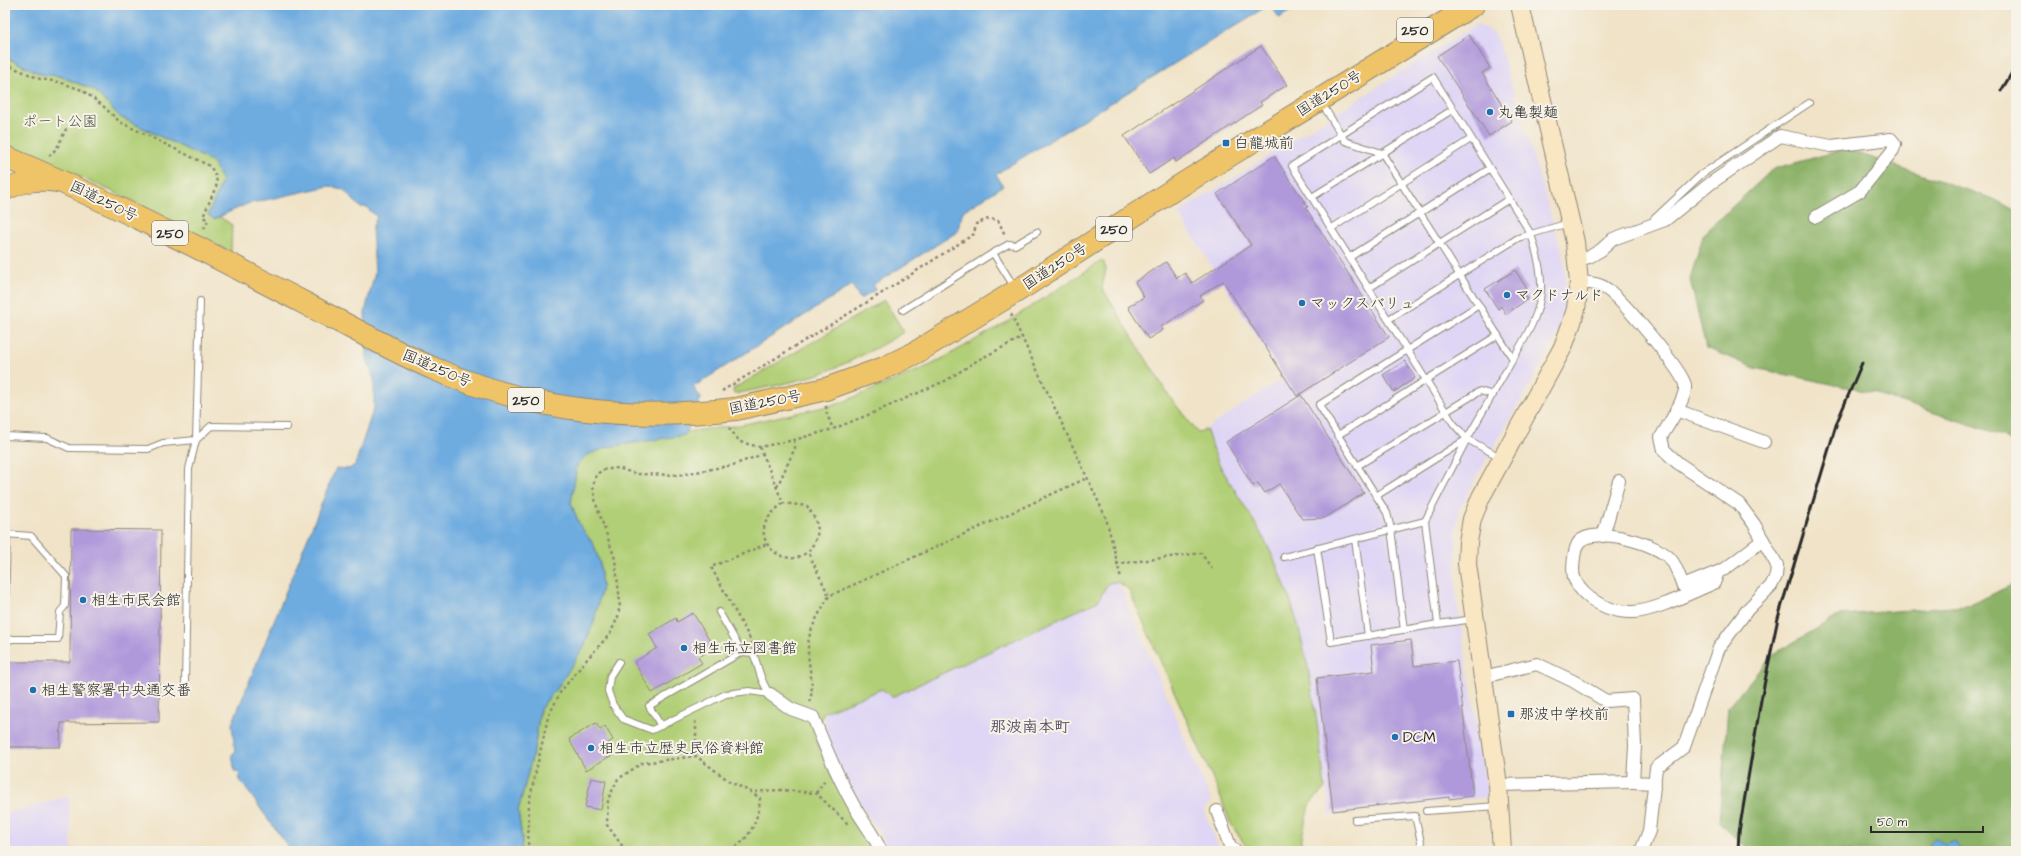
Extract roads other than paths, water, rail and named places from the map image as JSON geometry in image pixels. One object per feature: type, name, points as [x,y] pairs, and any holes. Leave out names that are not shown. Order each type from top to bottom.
[{"type":"highway","name":"250","points":[[1387,57],[1443,5]]},
{"type":"highway","name":"国道250号","points":[[5,157],[70,184],[170,233],[436,370],[502,394],[559,407],[631,415],[698,413],[736,409],[826,389],[884,368],[951,332],[1170,192],[1473,5]]},
{"type":"main road","points":[[5,190],[19,183],[38,180],[70,184]]},
{"type":"street","points":[[1502,851],[1498,785],[1467,564],[1468,542],[1472,519],[1481,497],[1562,347],[1576,309],[1579,282],[1578,260],[1571,223],[1520,5]]},
{"type":"street","points":[[1578,260],[1589,257],[1601,250],[1613,239],[1665,220],[1711,183],[1780,136],[1831,146],[1891,139],[1895,144],[1893,150],[1860,191],[1816,217]]},
{"type":"street","points":[[1579,282],[1594,283],[1607,289],[1621,302],[1678,370],[1685,385],[1684,396],[1661,437],[1664,450],[1678,463],[1739,504],[1763,540],[1777,565],[1776,576],[1771,586],[1748,609],[1719,648],[1684,747],[1656,768],[1649,831],[1641,851]]},
{"type":"street","points":[[1676,410],[1764,442]]},
{"type":"street","points":[[1603,536],[1619,481]]},
{"type":"street","points":[[1718,572],[1714,583],[1657,606],[1633,612],[1601,605],[1590,598],[1576,583],[1572,569],[1578,544],[1581,540],[1589,537],[1603,536],[1629,539],[1655,547],[1672,561],[1683,586],[1718,572],[1725,570],[1763,540]]},
{"type":"street","points":[[1483,677],[1537,664],[1573,681],[1606,701],[1633,699],[1633,782]]},
{"type":"street","points":[[770,694],[791,709],[813,717],[832,762],[854,806],[874,836],[881,851]]},
{"type":"street","points":[[1498,785],[1633,782],[1655,783]]},
{"type":"street","points":[[1217,810],[1230,846],[1235,851]]},
{"type":"lane","points":[[1438,624],[1425,521],[1467,440],[1528,333],[1540,305],[1542,290],[1541,273],[1531,234],[1452,110],[1433,77],[1292,166],[1390,319],[1459,432],[1467,440],[1502,458]]},
{"type":"lane","points":[[1320,99],[1345,141],[1382,153],[1513,359]]},
{"type":"lane","points":[[1631,232],[1659,216],[1702,174],[1809,103]]},
{"type":"lane","points":[[1312,197],[1452,110]]},
{"type":"lane","points":[[1332,228],[1471,140]]},
{"type":"lane","points":[[1350,257],[1489,169]]},
{"type":"lane","points":[[1369,288],[1509,199]]},
{"type":"lane","points":[[1390,319],[1518,238],[1571,223]]},
{"type":"lane","points":[[902,310],[993,253],[1009,244],[1016,244],[1036,232]]},
{"type":"lane","points":[[993,253],[1017,291]]},
{"type":"lane","points":[[185,684],[189,469],[196,440],[200,302]]},
{"type":"lane","points":[[1404,630],[1391,530],[1387,513],[1319,405],[1478,305]]},
{"type":"lane","points":[[1338,435],[1498,335]]},
{"type":"lane","points":[[1357,466],[1480,391],[1493,395]]},
{"type":"lane","points":[[5,436],[47,438],[69,448],[148,449],[164,443],[196,440],[211,426],[287,427]]},
{"type":"lane","points":[[1376,496],[1467,440]]},
{"type":"lane","points":[[1284,556],[1425,521]]},
{"type":"lane","points":[[5,607],[6,534],[31,536],[66,576],[65,606],[60,612],[58,639],[12,639],[5,642]]},
{"type":"lane","points":[[1355,539],[1368,636]]},
{"type":"lane","points":[[1317,548],[1331,642],[1475,619]]},
{"type":"lane","points":[[719,612],[742,652]]},
{"type":"lane","points":[[661,726],[649,706],[742,652],[753,653],[759,667],[763,685],[770,694]]},
{"type":"lane","points":[[619,662],[610,676],[608,691],[623,719],[652,730],[726,694],[749,690],[770,694]]},
{"type":"lane","points":[[1426,811],[1499,806]]},
{"type":"lane","points":[[1355,820],[1414,816],[1423,851]]},
{"type":"water","points":[[5,5],[1269,5],[996,174],[1003,186],[963,211],[957,232],[873,285],[875,290],[860,299],[852,285],[693,387],[701,398],[685,435],[608,447],[587,455],[577,465],[571,503],[580,526],[594,545],[600,564],[602,587],[594,621],[585,645],[560,684],[540,709],[535,746],[518,811],[522,838],[521,851],[291,851],[240,780],[239,772],[235,772],[232,754],[235,753],[232,724],[336,468],[349,469],[355,465],[374,407],[374,380],[367,358],[365,312],[375,272],[372,228],[377,217],[366,207],[360,207],[343,189],[329,186],[247,204],[214,219],[208,215],[222,181],[213,162],[120,117],[94,90],[60,76],[41,74],[5,57]]},
{"type":"water","points":[[1271,5],[1300,5],[1279,18]]},
{"type":"water","points":[[1935,837],[1945,845],[1956,841],[1961,851],[1928,851],[1929,846]]},
{"type":"railway","points":[[2001,91],[2016,66]]},
{"type":"railway","points":[[1738,851],[1739,832],[1761,700],[1778,618],[1837,422],[1862,363]]},
{"type":"place","name":"丸亀製麺","points":[[1490,112]]},
{"type":"place","name":"白龍城前","points":[[1226,143]]},
{"type":"place","name":"マクドナルド","points":[[1507,295]]},
{"type":"place","name":"マックスバリュ","points":[[1302,303]]},
{"type":"place","name":"相生市民会館","points":[[83,600]]},
{"type":"place","name":"相生市立図書館","points":[[684,648]]},
{"type":"place","name":"相生警察署中央通交番","points":[[33,690]]},
{"type":"place","name":"那波中学校前","points":[[1511,714]]},
{"type":"place","name":"DCM","points":[[1395,737]]},
{"type":"place","name":"相生市立歴史民俗資料館","points":[[591,748]]},
{"type":"district","name":"那波南本町","points":[[1030,726]]},
{"type":"park label","name":"ポート公園","points":[[60,121]]}]
